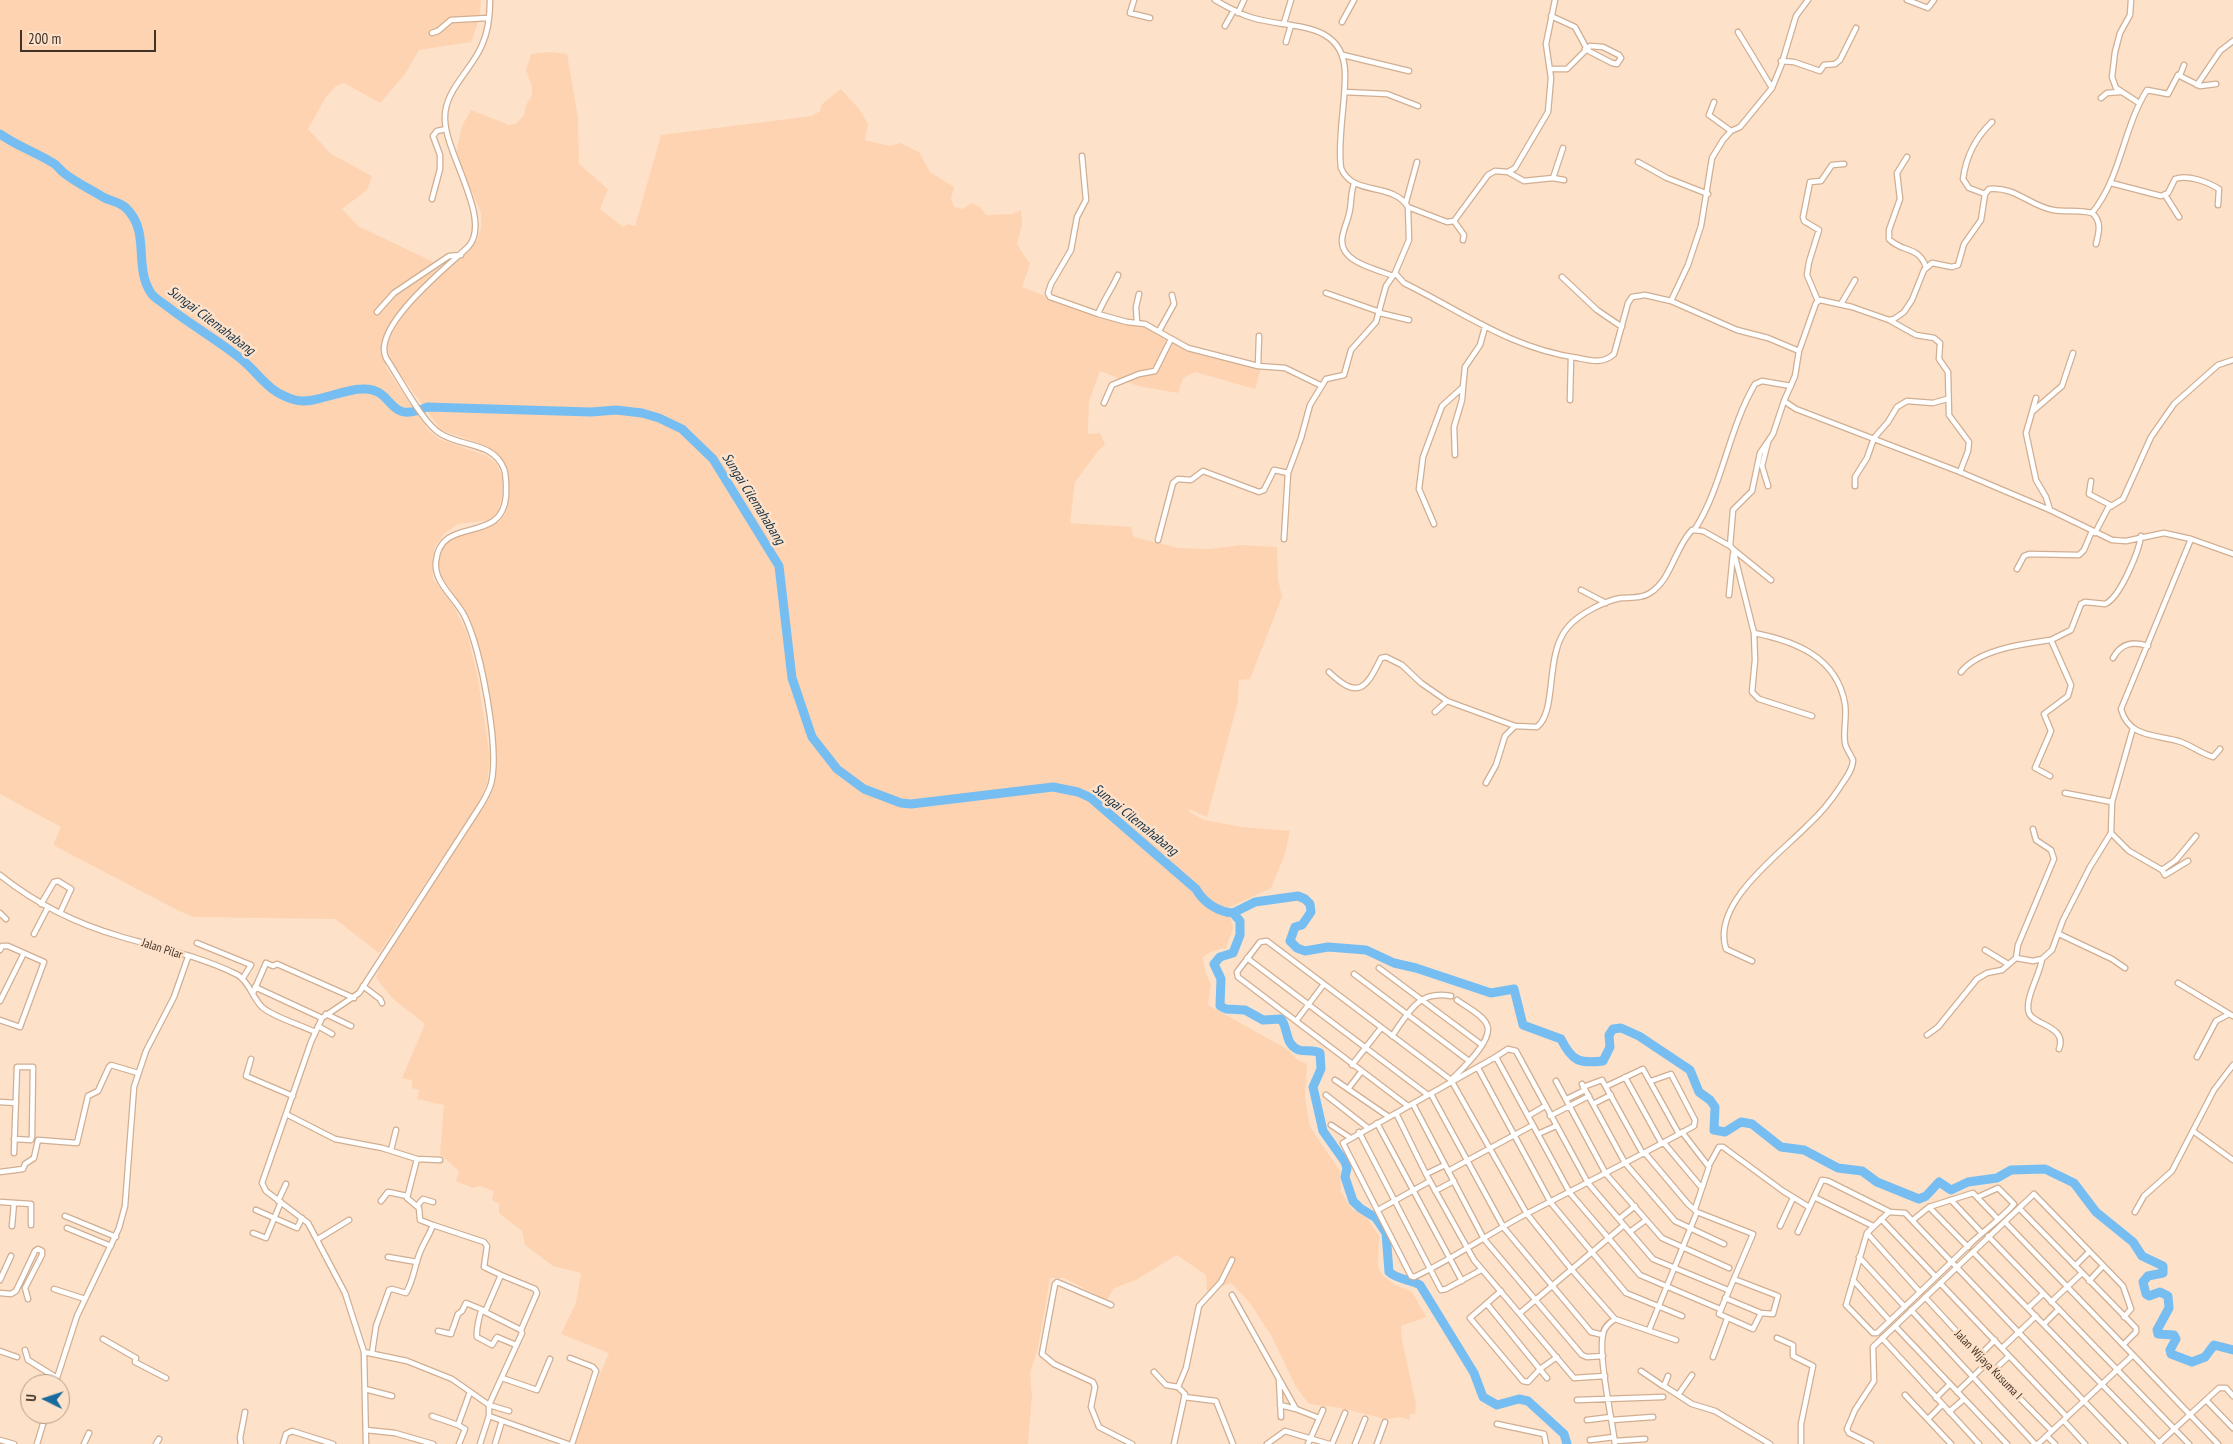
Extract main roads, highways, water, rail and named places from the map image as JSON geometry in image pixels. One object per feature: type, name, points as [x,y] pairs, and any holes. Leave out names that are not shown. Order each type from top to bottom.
[{"type":"waterway","name":"Sungai Cilemahabang","points":[[0,134],[54,164],[64,173],[103,197],[126,208],[134,217],[138,228],[143,272],[152,295],[244,361],[269,386],[285,396],[302,401],[319,399],[346,391],[373,390],[381,394],[397,409],[404,412],[414,412],[427,407],[591,412],[616,410],[642,413],[659,418],[682,429],[713,459],[779,566],[792,678],[812,737],[837,769],[864,789],[901,803],[911,804],[1053,787],[1078,792],[1091,798],[1196,889],[1207,902],[1222,911],[1233,913]]},
{"type":"waterway","points":[[1233,913],[1255,902],[1298,896],[1310,904],[1311,912],[1302,925],[1295,927],[1290,941],[1297,948],[1305,951],[1328,947],[1366,950],[1394,963],[1416,968],[1491,993],[1514,989],[1523,1025],[1561,1039],[1569,1052],[1582,1061],[1603,1061],[1610,1047],[1609,1035],[1613,1029],[1621,1028],[1639,1036],[1690,1070],[1699,1092],[1710,1100],[1715,1107],[1714,1130],[1725,1132],[1741,1122],[1752,1124],[1781,1147],[1804,1150],[1838,1168],[1862,1171],[1877,1182],[1919,1199],[1926,1196],[1939,1182],[1951,1190],[1968,1182],[1997,1178],[2011,1170],[2045,1169],[2074,1183],[2096,1212],[2133,1242],[2142,1256],[2163,1266],[2163,1273],[2148,1276],[2143,1282],[2146,1294],[2149,1296],[2160,1292],[2168,1296],[2169,1308],[2157,1330],[2158,1334],[2174,1335],[2176,1339],[2170,1350],[2171,1354],[2192,1362],[2205,1357],[2214,1345],[2233,1350]]},
{"type":"waterway","points":[[1233,913],[1240,921],[1240,935],[1233,953],[1220,957],[1214,964],[1221,979],[1220,1006],[1226,1009],[1245,1010],[1263,1020],[1281,1019],[1289,1040],[1294,1047],[1299,1050],[1320,1053],[1321,1069],[1313,1087],[1323,1131],[1345,1162],[1347,1168],[1345,1177],[1353,1201],[1376,1218],[1386,1233],[1389,1272],[1396,1277],[1420,1285],[1474,1373],[1483,1397],[1497,1405],[1519,1399],[1528,1401],[1564,1434],[1567,1444]]}]
